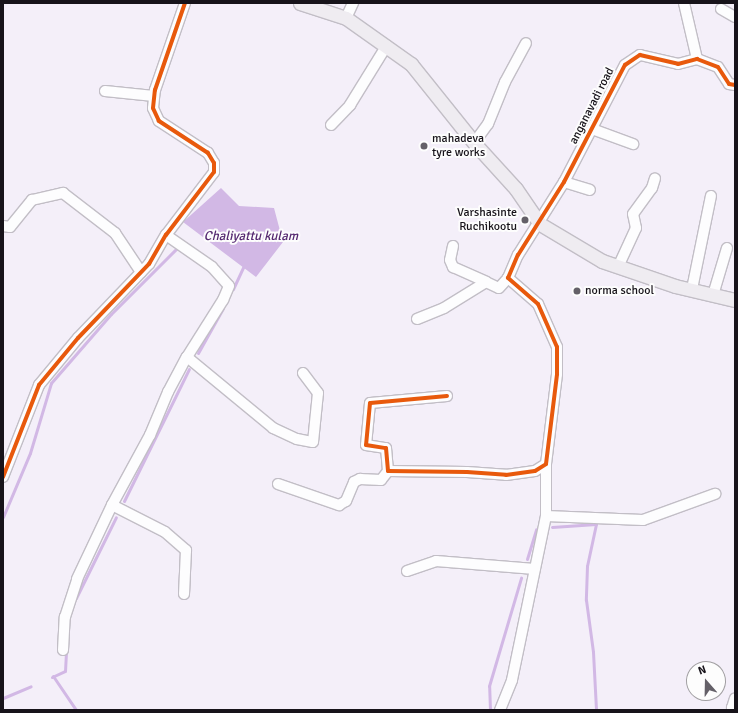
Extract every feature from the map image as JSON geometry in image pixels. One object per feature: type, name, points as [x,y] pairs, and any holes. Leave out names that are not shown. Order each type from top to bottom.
[{"type":"main road","points":[[300,3],[346,18],[387,45],[411,64],[474,143],[516,189],[540,224],[565,242],[618,267],[735,300]]},
{"type":"street","points":[[3,477],[39,385],[78,338],[149,264],[166,235],[209,181],[214,172],[214,163],[208,153],[159,121],[153,108],[154,96],[185,3]]},
{"type":"street","points":[[346,18],[353,3]]},
{"type":"street","points":[[684,3],[697,59],[718,67],[729,84],[735,85]]},
{"type":"street","points":[[721,9],[735,17]]},
{"type":"street","points":[[474,143],[488,124],[505,82],[526,43]]},
{"type":"street","points":[[331,125],[350,105],[387,45]]},
{"type":"street","name":"anganavadi road","points":[[508,278],[518,256],[540,224],[564,182],[625,65],[640,56],[678,64],[697,59]]},
{"type":"street","points":[[105,91],[154,96]]},
{"type":"street","points":[[592,129],[632,144]]},
{"type":"street","points":[[618,267],[636,228],[633,214],[652,188],[655,178]]},
{"type":"street","points":[[564,182],[590,190]]},
{"type":"street","points":[[3,226],[10,227],[32,200],[63,193],[115,233],[141,272]]},
{"type":"street","points":[[692,289],[711,196]]},
{"type":"street","points":[[63,650],[69,600],[112,505],[150,435],[168,392],[187,357],[223,300],[229,286],[212,267],[166,235]]},
{"type":"street","points":[[453,246],[450,260],[453,267],[500,288],[508,278],[538,304],[557,347],[557,374],[546,464],[546,516],[512,680],[501,710]]},
{"type":"street","points":[[713,294],[727,248]]},
{"type":"street","points":[[417,319],[444,308],[486,282]]},
{"type":"street","points":[[187,357],[273,428],[297,439],[313,442],[318,393],[303,373]]},
{"type":"street","points":[[278,484],[339,505],[346,501],[354,482],[360,479],[381,480],[388,471],[386,448],[366,445],[370,403],[447,396]]},
{"type":"street","points":[[388,471],[467,472],[506,475],[535,471],[546,464]]},
{"type":"street","points":[[546,516],[643,520],[715,494]]},
{"type":"street","points":[[112,505],[165,532],[186,550],[184,594]]},
{"type":"street","points":[[408,571],[436,561],[535,569]]},
{"type":"street","points":[[734,710],[732,708],[735,698]]},
{"type":"water","name":"Chaliyattu kulam","points":[[221,188],[239,206],[274,208],[283,242],[256,277],[183,222]]},
{"type":"waterway","points":[[3,517],[30,453],[51,383],[111,314],[179,246]]},
{"type":"waterway","points":[[233,289],[244,265]]},
{"type":"waterway","points":[[198,353],[223,308]]},
{"type":"waterway","points":[[124,501],[189,369]]},
{"type":"waterway","points":[[76,598],[116,517]]},
{"type":"waterway","points":[[552,527],[596,524],[587,566],[586,600],[593,652],[596,710]]},
{"type":"waterway","points":[[527,559],[536,529]]},
{"type":"waterway","points":[[490,710],[489,686],[521,578]]},
{"type":"waterway","points":[[52,677],[65,671],[66,651]]},
{"type":"waterway","points":[[53,676],[76,710]]},
{"type":"waterway","points":[[3,698],[31,686]]},
{"type":"cycle path","points":[[3,477],[39,385],[78,338],[149,264],[166,235],[214,172],[214,163],[208,153],[159,121],[153,108],[155,90],[185,3]]},
{"type":"cycle path","points":[[447,396],[370,403],[366,445],[386,448],[388,471],[467,472],[506,475],[535,471],[546,464],[557,374],[557,347],[538,304],[508,278],[518,255],[564,182],[625,65],[640,55],[678,64],[697,59],[718,67],[729,84],[735,85]]},
{"type":"place","name":"mahadeva tyre works","points":[[424,146]]},
{"type":"place","name":"Varshasinte Ruchikootu","points":[[525,220]]},
{"type":"place","name":"norma school","points":[[577,291]]}]
